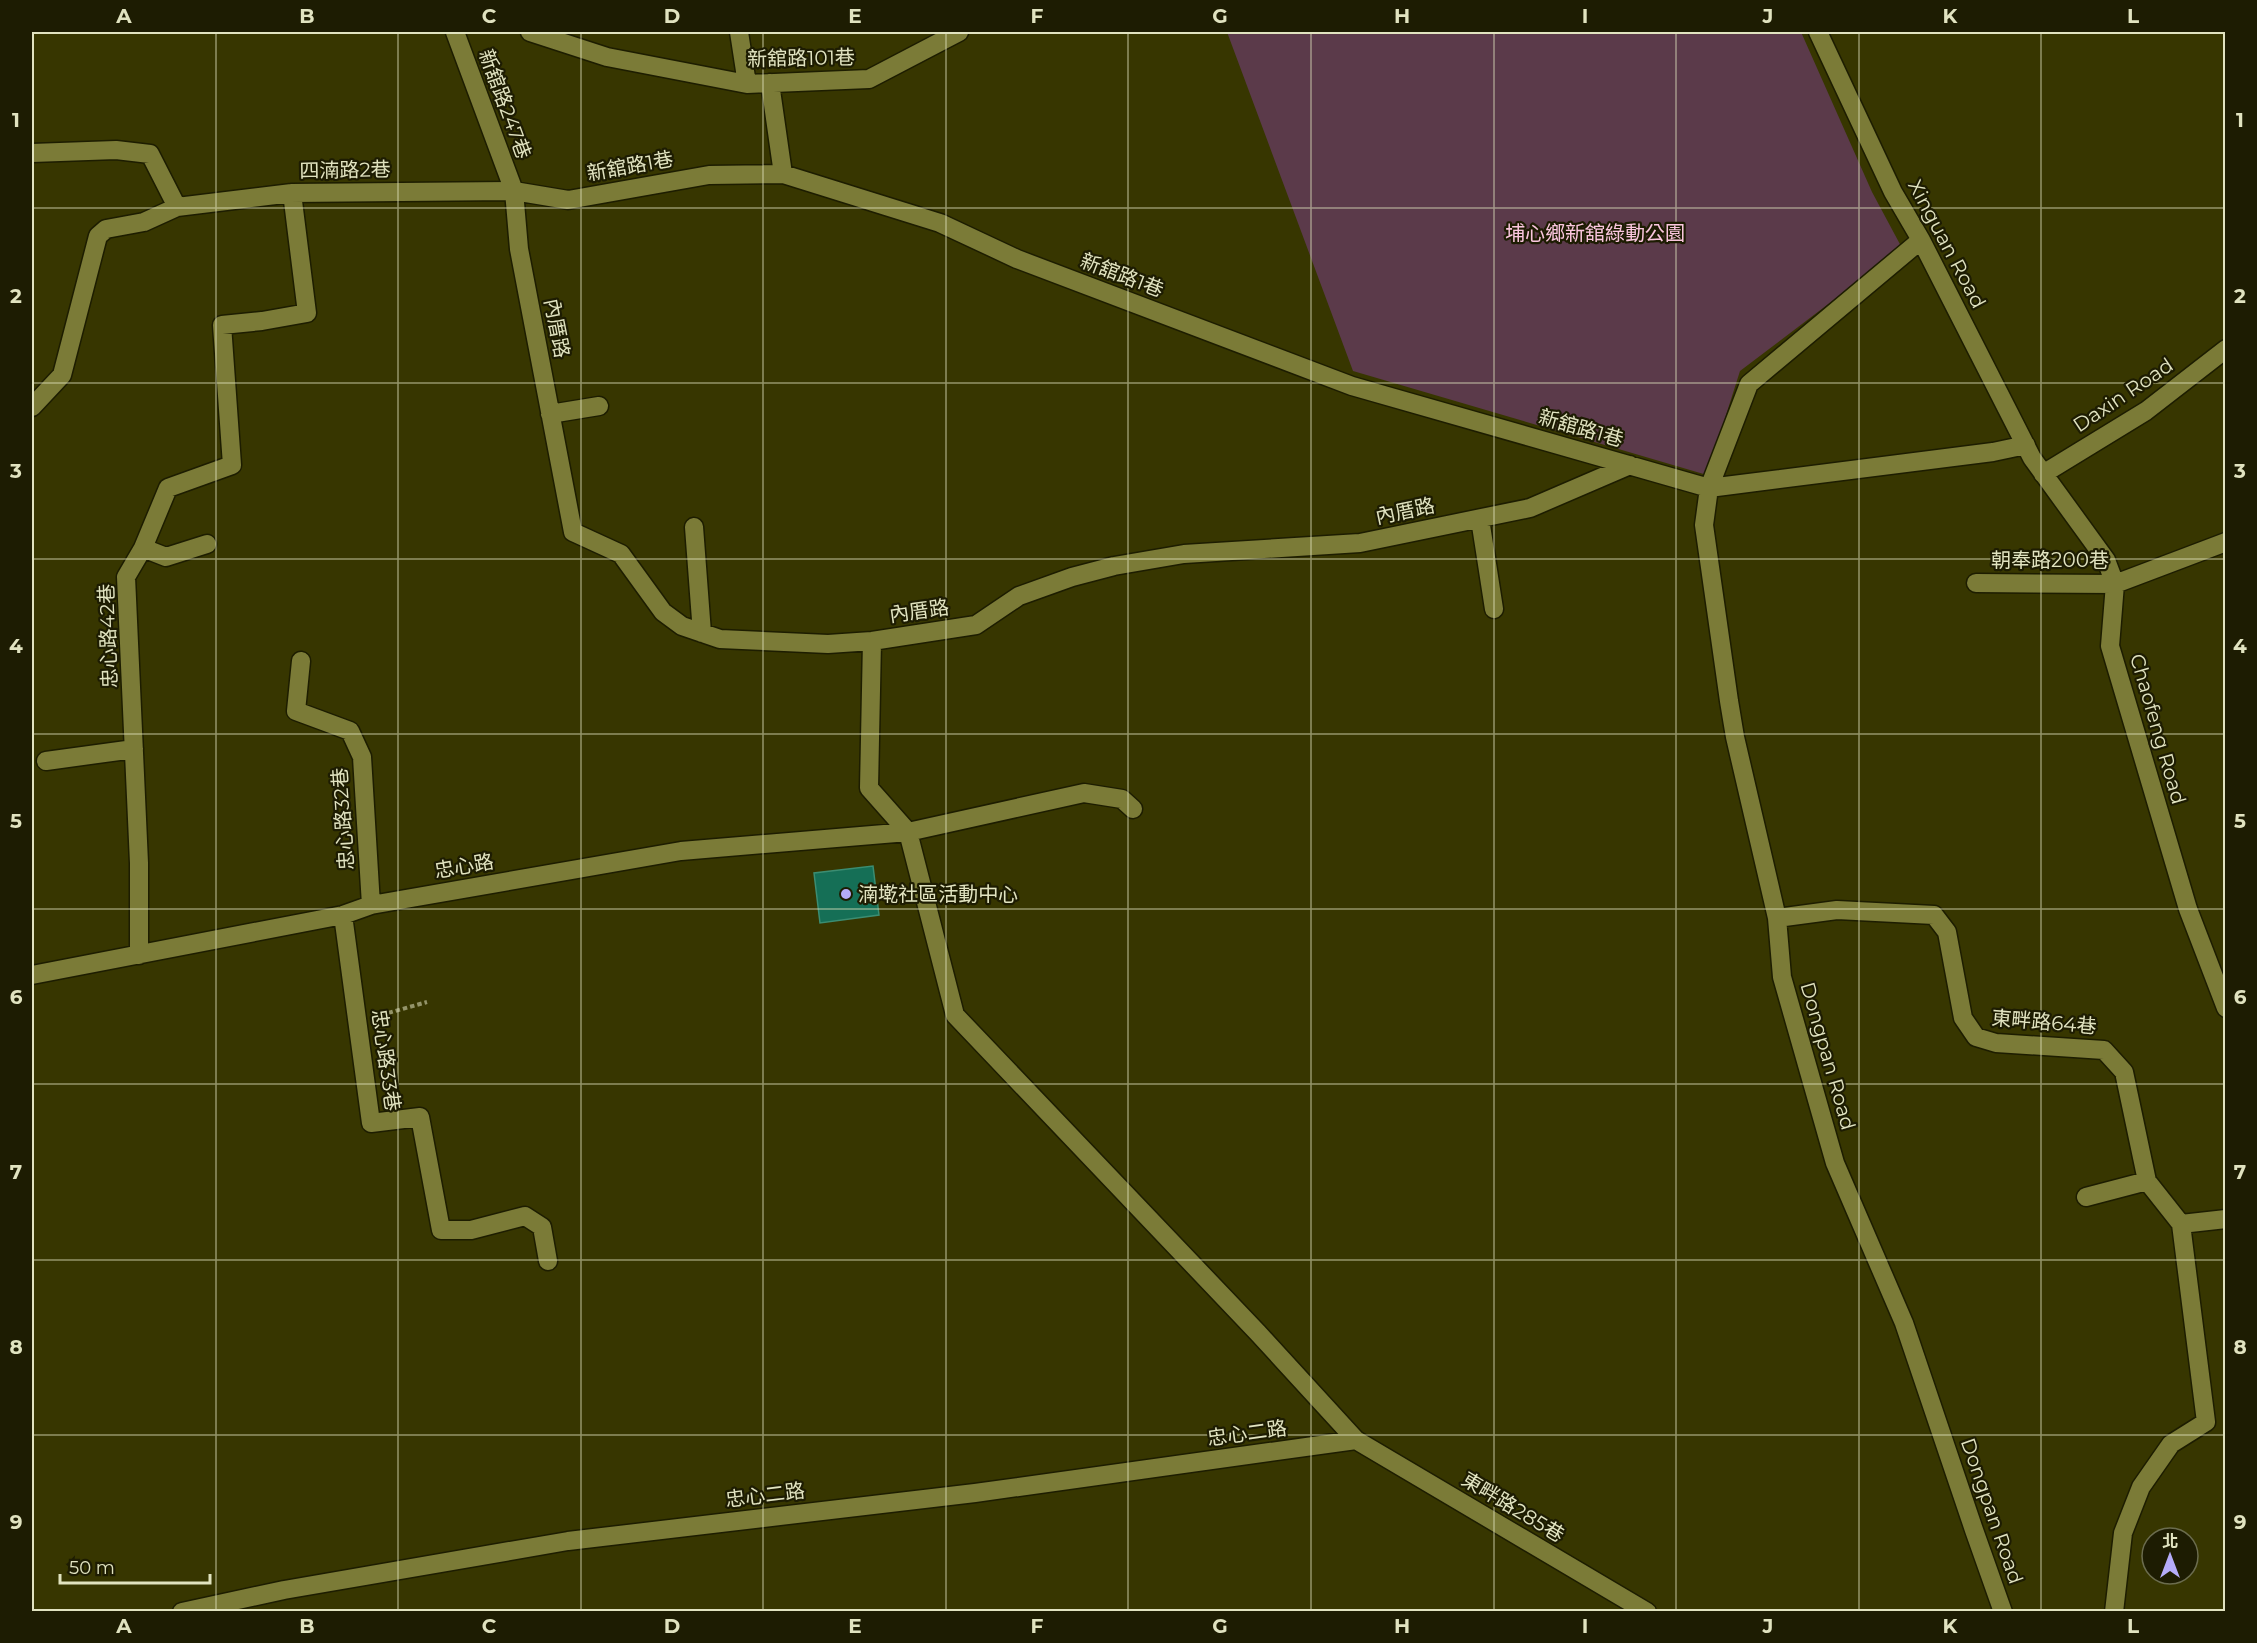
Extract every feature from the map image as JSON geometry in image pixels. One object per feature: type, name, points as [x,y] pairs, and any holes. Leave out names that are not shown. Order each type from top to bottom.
[{"type":"street","name":"新舘路247巷","points":[[454,32],[514,191]]},
{"type":"street","name":"新舘路101巷","points":[[530,32],[607,57],[747,84],[868,79],[959,32]]},
{"type":"street","points":[[739,32],[747,84]]},
{"type":"street","name":"Xinguan Road","points":[[1818,32],[1893,192],[1921,240],[2043,474]]},
{"type":"street","points":[[770,83],[783,174]]},
{"type":"street","points":[[32,153],[116,150],[150,154],[177,207]]},
{"type":"street","name":"新舘路1巷","points":[[514,191],[568,200],[709,175],[783,174],[940,223],[1017,259],[1352,386],[1709,488]]},
{"type":"street","name":"四湳路2巷","points":[[32,407],[62,375],[98,236],[106,229],[144,222],[177,207],[292,193],[514,191]]},
{"type":"street","name":"內厝路","points":[[514,191],[519,249],[573,532],[621,554],[663,612],[682,626],[720,639],[828,644],[872,641],[976,625],[1019,596],[1072,577],[1114,566],[1184,554],[1360,543],[1530,508],[1630,465]]},
{"type":"street","name":"忠心路42巷","points":[[139,955],[139,863],[126,577],[143,548],[168,488],[232,465],[222,325],[307,313],[292,193]]},
{"type":"street","name":"Dongpan Road","points":[[1921,240],[1749,384],[1709,488],[1704,525],[1735,737],[1777,918],[1782,977],[1834,1162],[1904,1323],[2004,1611]]},
{"type":"street","name":"Daxin Road","points":[[2043,474],[2146,411],[2226,349]]},
{"type":"street","points":[[550,414],[598,406]]},
{"type":"street","points":[[1709,488],[1993,452],[2026,445]]},
{"type":"street","name":"Chaofeng Road","points":[[2043,474],[2106,560],[2115,584],[2110,646],[2188,909],[2226,1008]]},
{"type":"street","points":[[1480,519],[1494,609]]},
{"type":"street","points":[[694,527],[702,633]]},
{"type":"street","name":"朝奉路200巷","points":[[1976,583],[2115,584],[2226,542]]},
{"type":"street","points":[[143,548],[165,557],[207,544]]},
{"type":"street","points":[[872,641],[868,788],[908,832]]},
{"type":"street","name":"忠心路32巷","points":[[300,661],[296,711],[350,731],[362,757],[371,905]]},
{"type":"street","points":[[46,761],[134,749]]},
{"type":"street","name":"忠心路","points":[[32,975],[343,915],[371,905],[681,850],[908,832],[1084,793],[1122,800],[1133,809]]},
{"type":"street","name":"東畔路285巷","points":[[908,832],[955,1015],[1258,1333],[1356,1440],[1647,1611]]},
{"type":"street","name":"東畔路64巷","points":[[1777,918],[1837,910],[1934,915],[1947,932],[1963,1018],[1976,1037],[1996,1044],[2104,1050],[2124,1072],[2147,1181],[2181,1224]]},
{"type":"street","name":"忠心路33巷","points":[[343,915],[371,1123],[420,1117],[441,1230],[471,1230],[525,1216],[543,1227],[548,1261]]},
{"type":"street","points":[[2086,1197],[2147,1181]]},
{"type":"street","points":[[2114,1611],[2123,1533],[2141,1487],[2171,1444],[2206,1422],[2181,1224],[2226,1219]]},
{"type":"street","name":"忠心二路","points":[[182,1611],[284,1590],[568,1541],[963,1494],[1356,1440]]},
{"type":"path","points":[[358,1022],[427,1002]]},
{"type":"green space","name":"埔心鄉新舘綠動公園","points":[[1227,32],[1801,32],[1872,192],[1902,248],[1740,371],[1707,475],[1353,371]]},
{"type":"building","name":"湳墘社區活動中心","points":[[873,866],[879,915],[820,923],[814,873]]},
{"type":"place","name":"湳墘社區活動中心","points":[[846,894]]}]
